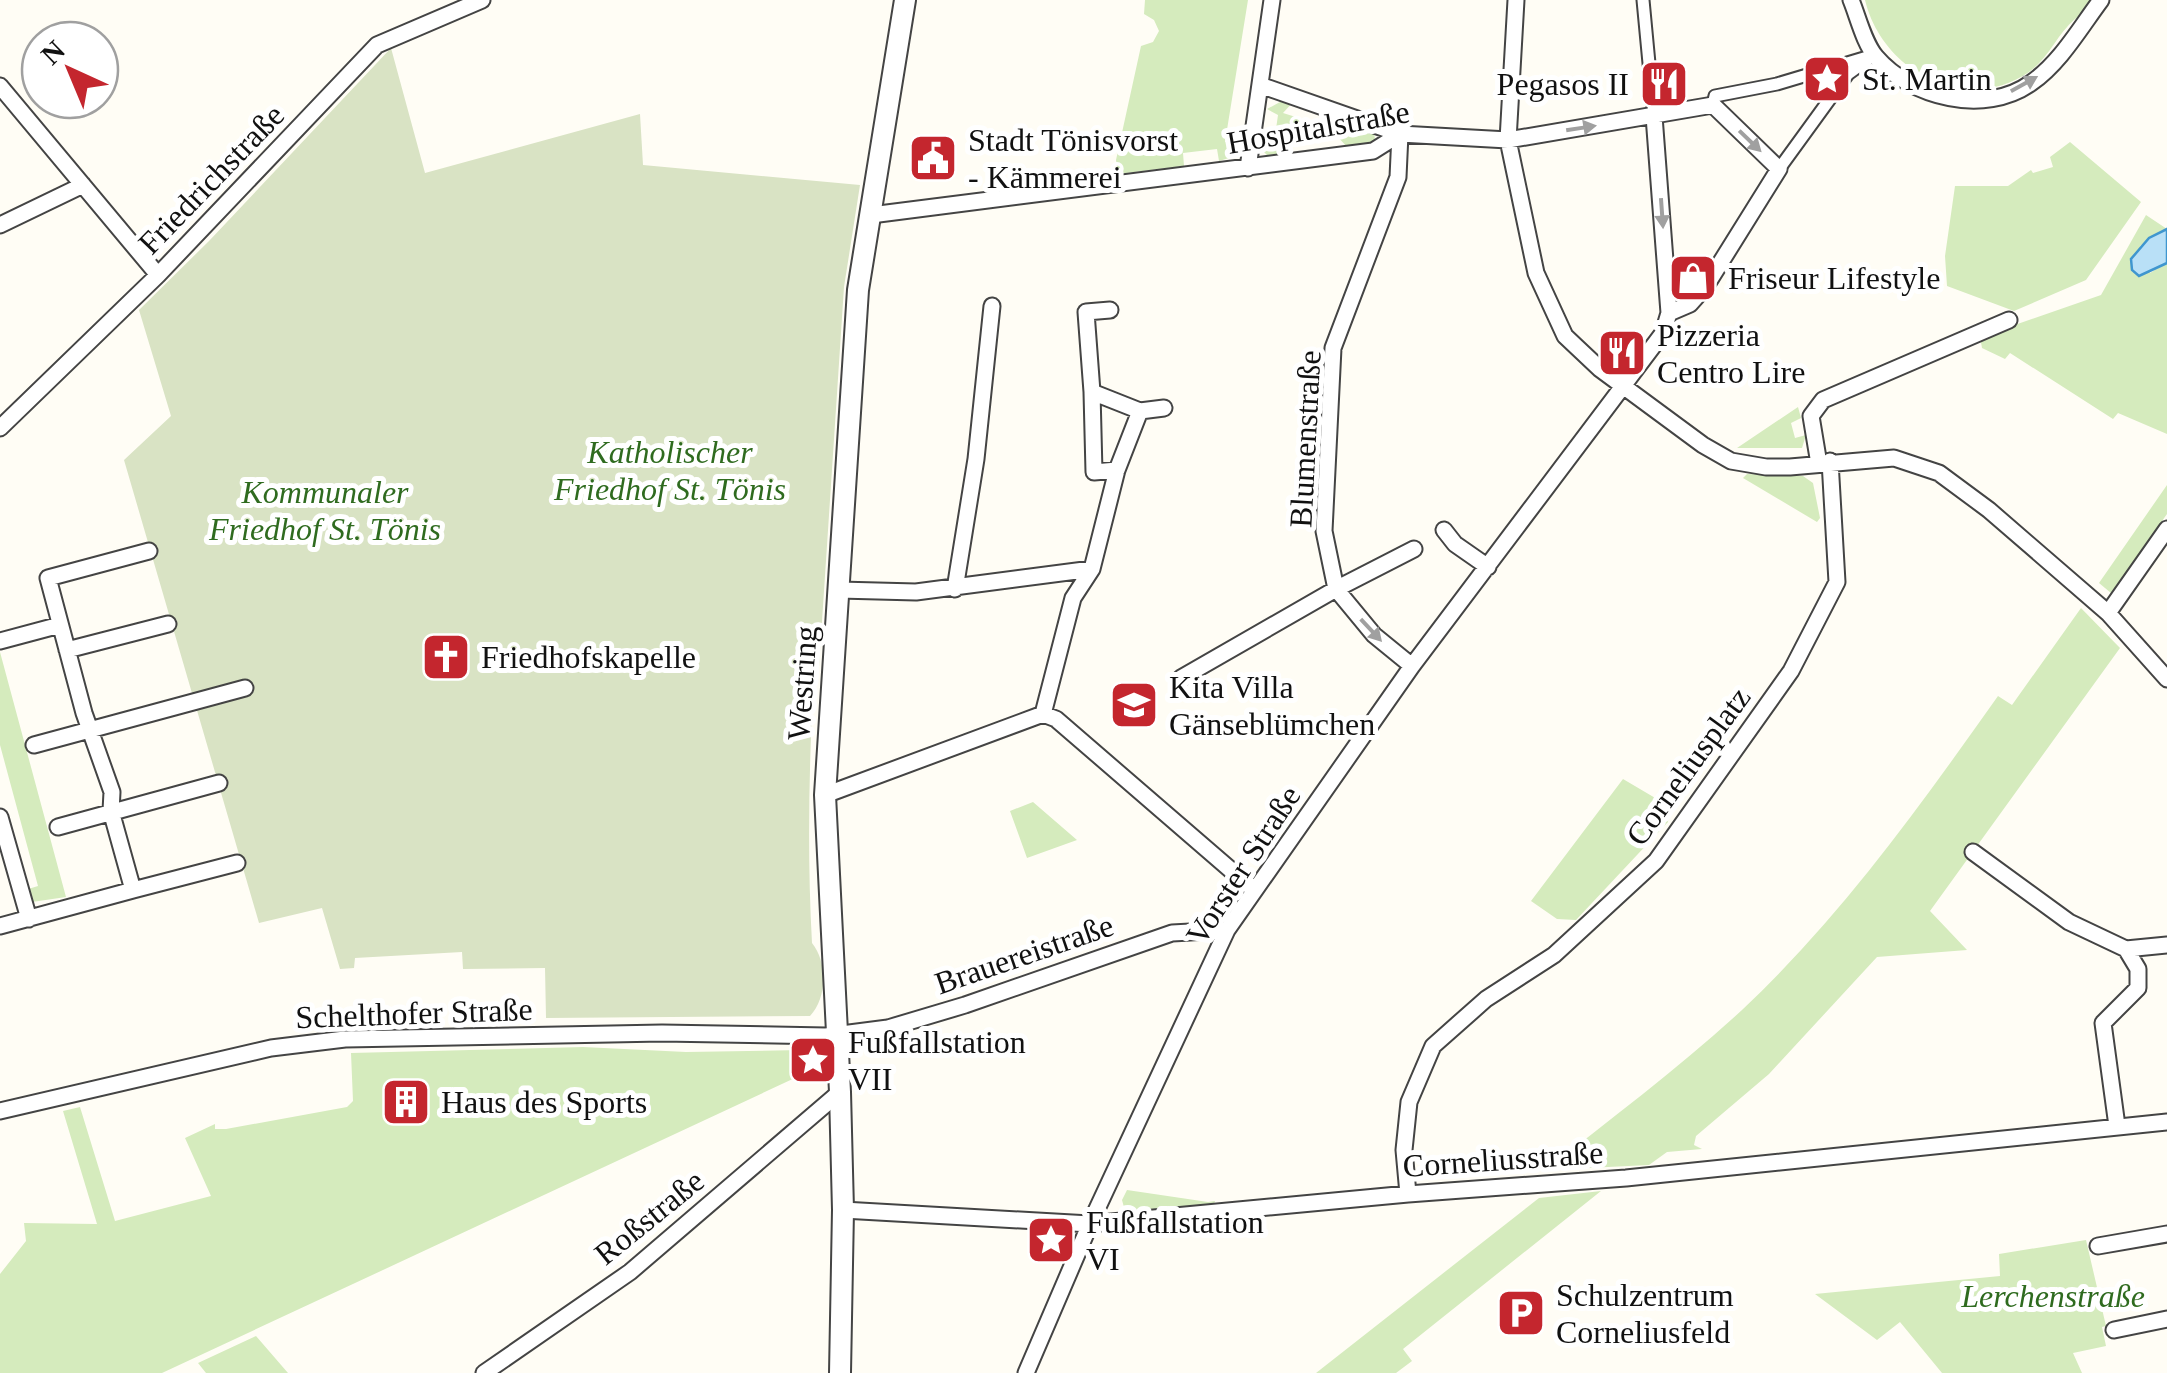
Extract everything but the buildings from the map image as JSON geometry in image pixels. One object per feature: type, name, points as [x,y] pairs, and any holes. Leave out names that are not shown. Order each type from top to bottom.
[{"type":"street","name":"Friedrichstraße","points":[[0,428],[158,274],[377,45],[482,0]]},
{"type":"street","name":"Westring","points":[[840,1373],[840,1092],[825,795],[858,290],[904,0]]},
{"type":"street","points":[[1248,168],[1272,0]]},
{"type":"street","points":[[1516,0],[1508,140],[1536,273],[1565,336],[1622,386],[1731,461],[1766,467],[1894,458],[1939,473],[1989,510],[2108,613],[2167,679]]},
{"type":"street","points":[[1643,0],[1669,313],[1690,304],[1706,286],[1779,169],[1848,74],[1874,55]]},
{"type":"street","points":[[1851,0],[1874,55],[1907,84],[1944,97],[1985,101],[2030,85],[2058,58],[2101,0]]},
{"type":"street","points":[[1779,169],[1713,105],[1714,96],[1777,84],[1874,55]]},
{"type":"street","points":[[1260,85],[1400,134]]},
{"type":"street","points":[[0,86],[158,274]]},
{"type":"street","name":"Hospitalstraße","points":[[871,215],[1374,151],[1400,134],[1508,140],[1713,105]]},
{"type":"street","name":"Blumenstraße","points":[[1400,134],[1398,177],[1333,348],[1324,530],[1336,589],[1374,635],[1412,666]]},
{"type":"street","points":[[0,225],[83,185]]},
{"type":"street","points":[[955,589],[976,459],[992,306]]},
{"type":"street","points":[[1110,310],[1086,312],[1094,472],[1117,470]]},
{"type":"street","name":"Vorster Straße","points":[[1026,1373],[1090,1224],[1227,930],[1412,666],[1663,333],[1669,313]]},
{"type":"street","name":"Corneliusplatz","points":[[1408,1194],[1404,1150],[1410,1102],[1433,1046],[1486,999],[1554,955],[1656,861],[1791,671],[1837,582],[1824,462],[1811,416],[1823,400],[2010,320]]},
{"type":"street","points":[[1092,392],[1140,411],[1164,408]]},
{"type":"street","points":[[1043,714],[1073,598],[1092,569],[1117,470],[1140,411]]},
{"type":"street","points":[[2108,613],[2167,529]]},
{"type":"street","points":[[1444,530],[1488,567]]},
{"type":"street","points":[[1181,678],[1414,549]]},
{"type":"street","points":[[133,890],[111,812],[112,792],[84,713],[48,578],[148,550]]},
{"type":"street","points":[[839,590],[955,589],[1092,569]]},
{"type":"street","points":[[0,641],[60,624]]},
{"type":"street","points":[[67,650],[168,624]]},
{"type":"street","points":[[34,745],[245,688]]},
{"type":"street","points":[[825,795],[1043,714],[1056,719],[1254,890]]},
{"type":"street","points":[[58,827],[219,783]]},
{"type":"street","points":[[0,817],[29,919]]},
{"type":"street","points":[[1973,852],[2070,922],[2126,950],[2138,968],[2138,988],[2104,1023],[2118,1126]]},
{"type":"street","points":[[0,926],[236,863]]},
{"type":"street","name":"Brauereistraße","points":[[838,1034],[888,1028],[965,1005],[1172,933],[1227,930]]},
{"type":"street","points":[[2126,950],[2167,945]]},
{"type":"street","name":"Schelthofer Straße","points":[[0,1111],[271,1048],[345,1039],[662,1032],[792,1037],[838,1034]]},
{"type":"street","name":"Roßstraße","points":[[484,1373],[630,1272],[840,1092]]},
{"type":"street","name":"Corneliusstraße","points":[[843,1210],[1090,1224],[1626,1178],[2167,1122]]},
{"type":"street","points":[[2098,1246],[2167,1234]]},
{"type":"street","points":[[2114,1330],[2167,1319]]},
{"type":"green space","points":[[1145,0],[1248,0],[1225,142],[1243,144],[1239,155],[1219,161],[1217,149],[1183,153],[1184,166],[1118,174],[1116,160],[1141,46],[1153,42],[1159,31],[1154,20],[1144,14]]},
{"type":"green space","points":[[1865,0],[2095,0],[2029,72],[2004,84],[1979,89],[1953,87],[1907,66],[1874,25]]},
{"type":"green space","points":[[391,48],[425,173],[640,114],[643,165],[860,185],[844,287],[819,667],[814,672],[810,909],[812,943],[821,960],[823,980],[820,1000],[810,1016],[546,1018],[545,968],[463,969],[462,952],[355,958],[354,968],[340,969],[322,908],[259,923],[124,460],[171,416],[139,310]]},
{"type":"green space","points":[[1294,101],[1283,113],[1353,135],[1364,125],[1374,132],[1375,140],[1370,146],[1348,148],[1336,135],[1278,141],[1287,154],[1267,155],[1261,149],[1262,142],[1274,143],[1278,115],[1267,109],[1280,102]]},
{"type":"green space","points":[[2070,142],[2141,202],[2086,280],[2014,311],[1947,286],[1945,256],[1955,186],[2008,186],[2031,170],[2033,173],[2053,167],[2050,157]]},
{"type":"green space","points":[[2146,215],[2167,229],[2140,246],[2150,273],[2167,263],[2167,434],[2118,413],[2113,419],[2010,353],[2005,359],[1982,348],[1980,337],[2101,295]]},
{"type":"green space","points":[[1798,407],[1801,418],[1791,423],[1795,438],[1806,435],[1802,448],[1737,448]]},
{"type":"green space","points":[[1747,474],[1803,476],[1813,483],[1820,518],[1817,522],[1743,478]]},
{"type":"green space","points":[[2167,485],[2167,514],[2111,593],[2099,583]]},
{"type":"green space","points":[[2081,608],[2120,648],[1930,911],[1967,950],[1877,957],[1769,1074],[1696,1136],[1694,1145],[1702,1149],[1667,1152],[1649,1165],[1546,1170],[1694,1052],[1778,974],[1878,859],[1998,696],[2012,705]]},
{"type":"green space","points":[[0,652],[66,897],[32,902],[25,890],[38,886],[0,745]]},
{"type":"green space","points":[[1623,779],[1662,802],[1669,811],[1668,822],[1576,920],[1557,919],[1531,901]]},
{"type":"green space","points":[[1033,802],[1077,840],[1027,858],[1010,811]]},
{"type":"green space","points":[[583,1047],[686,1052],[802,1050],[819,1055],[825,1064],[162,1373],[0,1373],[0,1274],[26,1241],[24,1223],[97,1224],[63,1111],[80,1107],[115,1221],[211,1196],[185,1138],[215,1124],[215,1129],[226,1129],[347,1107],[353,1101],[351,1053]]},
{"type":"green space","points":[[1127,1190],[1215,1201],[1213,1207],[1137,1214],[1125,1211],[1122,1200]]},
{"type":"green space","points":[[1601,1191],[1403,1349],[1412,1361],[1396,1373],[1316,1373],[1539,1198]]},
{"type":"green space","name":"Lerchenstraße","points":[[2086,1240],[2106,1326],[2102,1327],[2106,1346],[2073,1353],[2082,1373],[1942,1373],[1900,1322],[1877,1340],[1815,1294],[2000,1276],[1999,1254]]},
{"type":"green space","points":[[256,1336],[288,1373],[206,1373],[198,1363]]},
{"type":"water","points":[[2167,229],[2167,263],[2139,276],[2132,270],[2131,259],[2149,238]]},
{"type":"place","name":"St. Martin","points":[[1827,79]]},
{"type":"place","name":"Pegasos II","points":[[1664,84]]},
{"type":"place","name":"Stadt Tönisvorst - Kämmerei","points":[[933,158]]},
{"type":"place","name":"Friseur Lifestyle","points":[[1693,278]]},
{"type":"place","name":"Pizzeria Centro Lire","points":[[1622,353]]},
{"type":"place","name":"Friedhofskapelle","points":[[446,657]]},
{"type":"place","name":"Kita Villa Gänseblümchen","points":[[1134,705]]},
{"type":"place","name":"Fußfallstation VII","points":[[813,1060]]},
{"type":"place","name":"Haus des Sports","points":[[406,1102]]},
{"type":"place","name":"Fußfallstation VI","points":[[1051,1240]]},
{"type":"place","name":"Schulzentrum Corneliusfeld","points":[[1521,1313]]},
{"type":"park label","name":"Katholischer Friedhof St. Tönis","points":[[670,470]]},
{"type":"park label","name":"Kommunaler Friedhof St. Tönis","points":[[325,510]]}]
